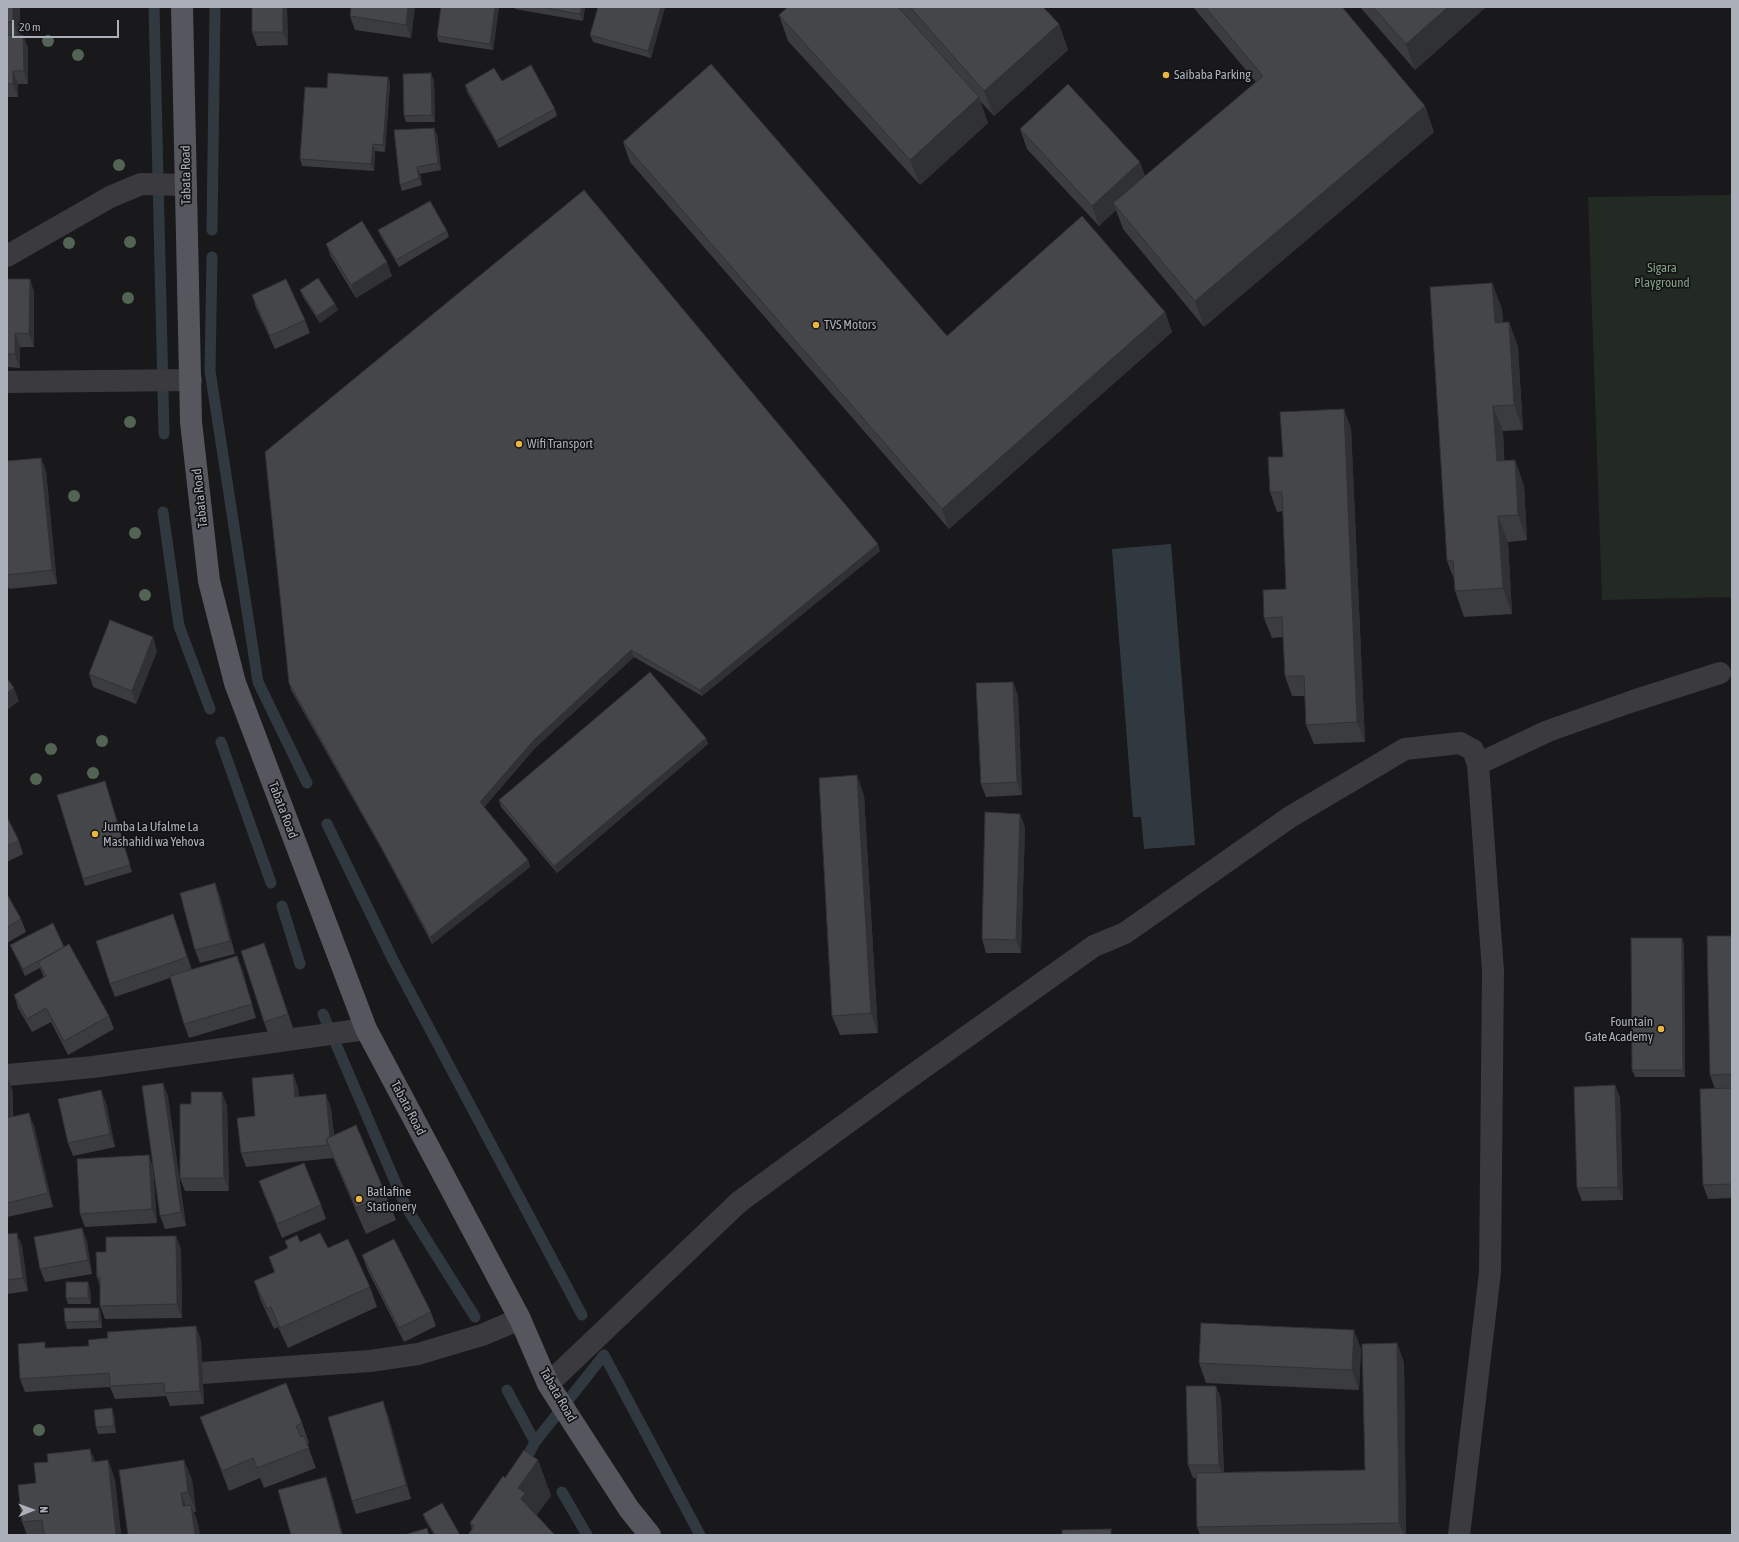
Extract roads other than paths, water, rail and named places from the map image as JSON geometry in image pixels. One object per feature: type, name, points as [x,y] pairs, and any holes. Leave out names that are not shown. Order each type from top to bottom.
[{"type":"main road","name":"Tabata Road","points":[[182,7],[176,185],[181,380],[191,422],[209,580],[234,683],[366,1029],[520,1319],[548,1384],[629,1509],[650,1535]]},
{"type":"street","points":[[7,256],[110,197],[141,184],[176,185]]},
{"type":"street","points":[[7,382],[181,380]]},
{"type":"street","points":[[1478,764],[1548,731],[1633,701],[1720,673]]},
{"type":"street","points":[[548,1384],[739,1202],[903,1082],[1094,946],[1125,933],[1290,816],[1405,749],[1460,743],[1473,750],[1478,764],[1493,971],[1490,1272],[1459,1535]]},
{"type":"street","points":[[7,1075],[93,1067],[366,1029]]},
{"type":"street","points":[[174,1375],[370,1361],[418,1354],[447,1347],[482,1335],[520,1319]]},
{"type":"waterway","points":[[154,7],[164,434]]},
{"type":"waterway","points":[[212,230],[215,7]]},
{"type":"waterway","points":[[212,257],[210,371],[258,682],[307,783]]},
{"type":"waterway","points":[[163,512],[179,626],[210,709]]},
{"type":"waterway","points":[[221,742],[271,883]]},
{"type":"waterway","points":[[327,824],[393,960],[582,1315]]},
{"type":"waterway","points":[[282,906],[300,964]]},
{"type":"waterway","points":[[323,1014],[406,1207],[475,1317]]},
{"type":"waterway","points":[[522,1467],[535,1442],[604,1355],[700,1535]]},
{"type":"waterway","points":[[507,1390],[535,1442]]},
{"type":"waterway","points":[[562,1492],[587,1535]]},
{"type":"place","name":"Saibaba Parking","points":[[1166,75]]},
{"type":"place","name":"TVS Motors","points":[[816,325]]},
{"type":"place","name":"Wifi Transport","points":[[519,444]]},
{"type":"place","name":"Jumba La Ufalme La Mashahidi wa Yehova","points":[[95,834]]},
{"type":"place","name":"Fountain Gate Academy","points":[[1661,1029]]},
{"type":"place","name":"Batlafine Stationery","points":[[359,1199]]},
{"type":"park label","name":"Sigara Playground","points":[[1662,276]]}]
